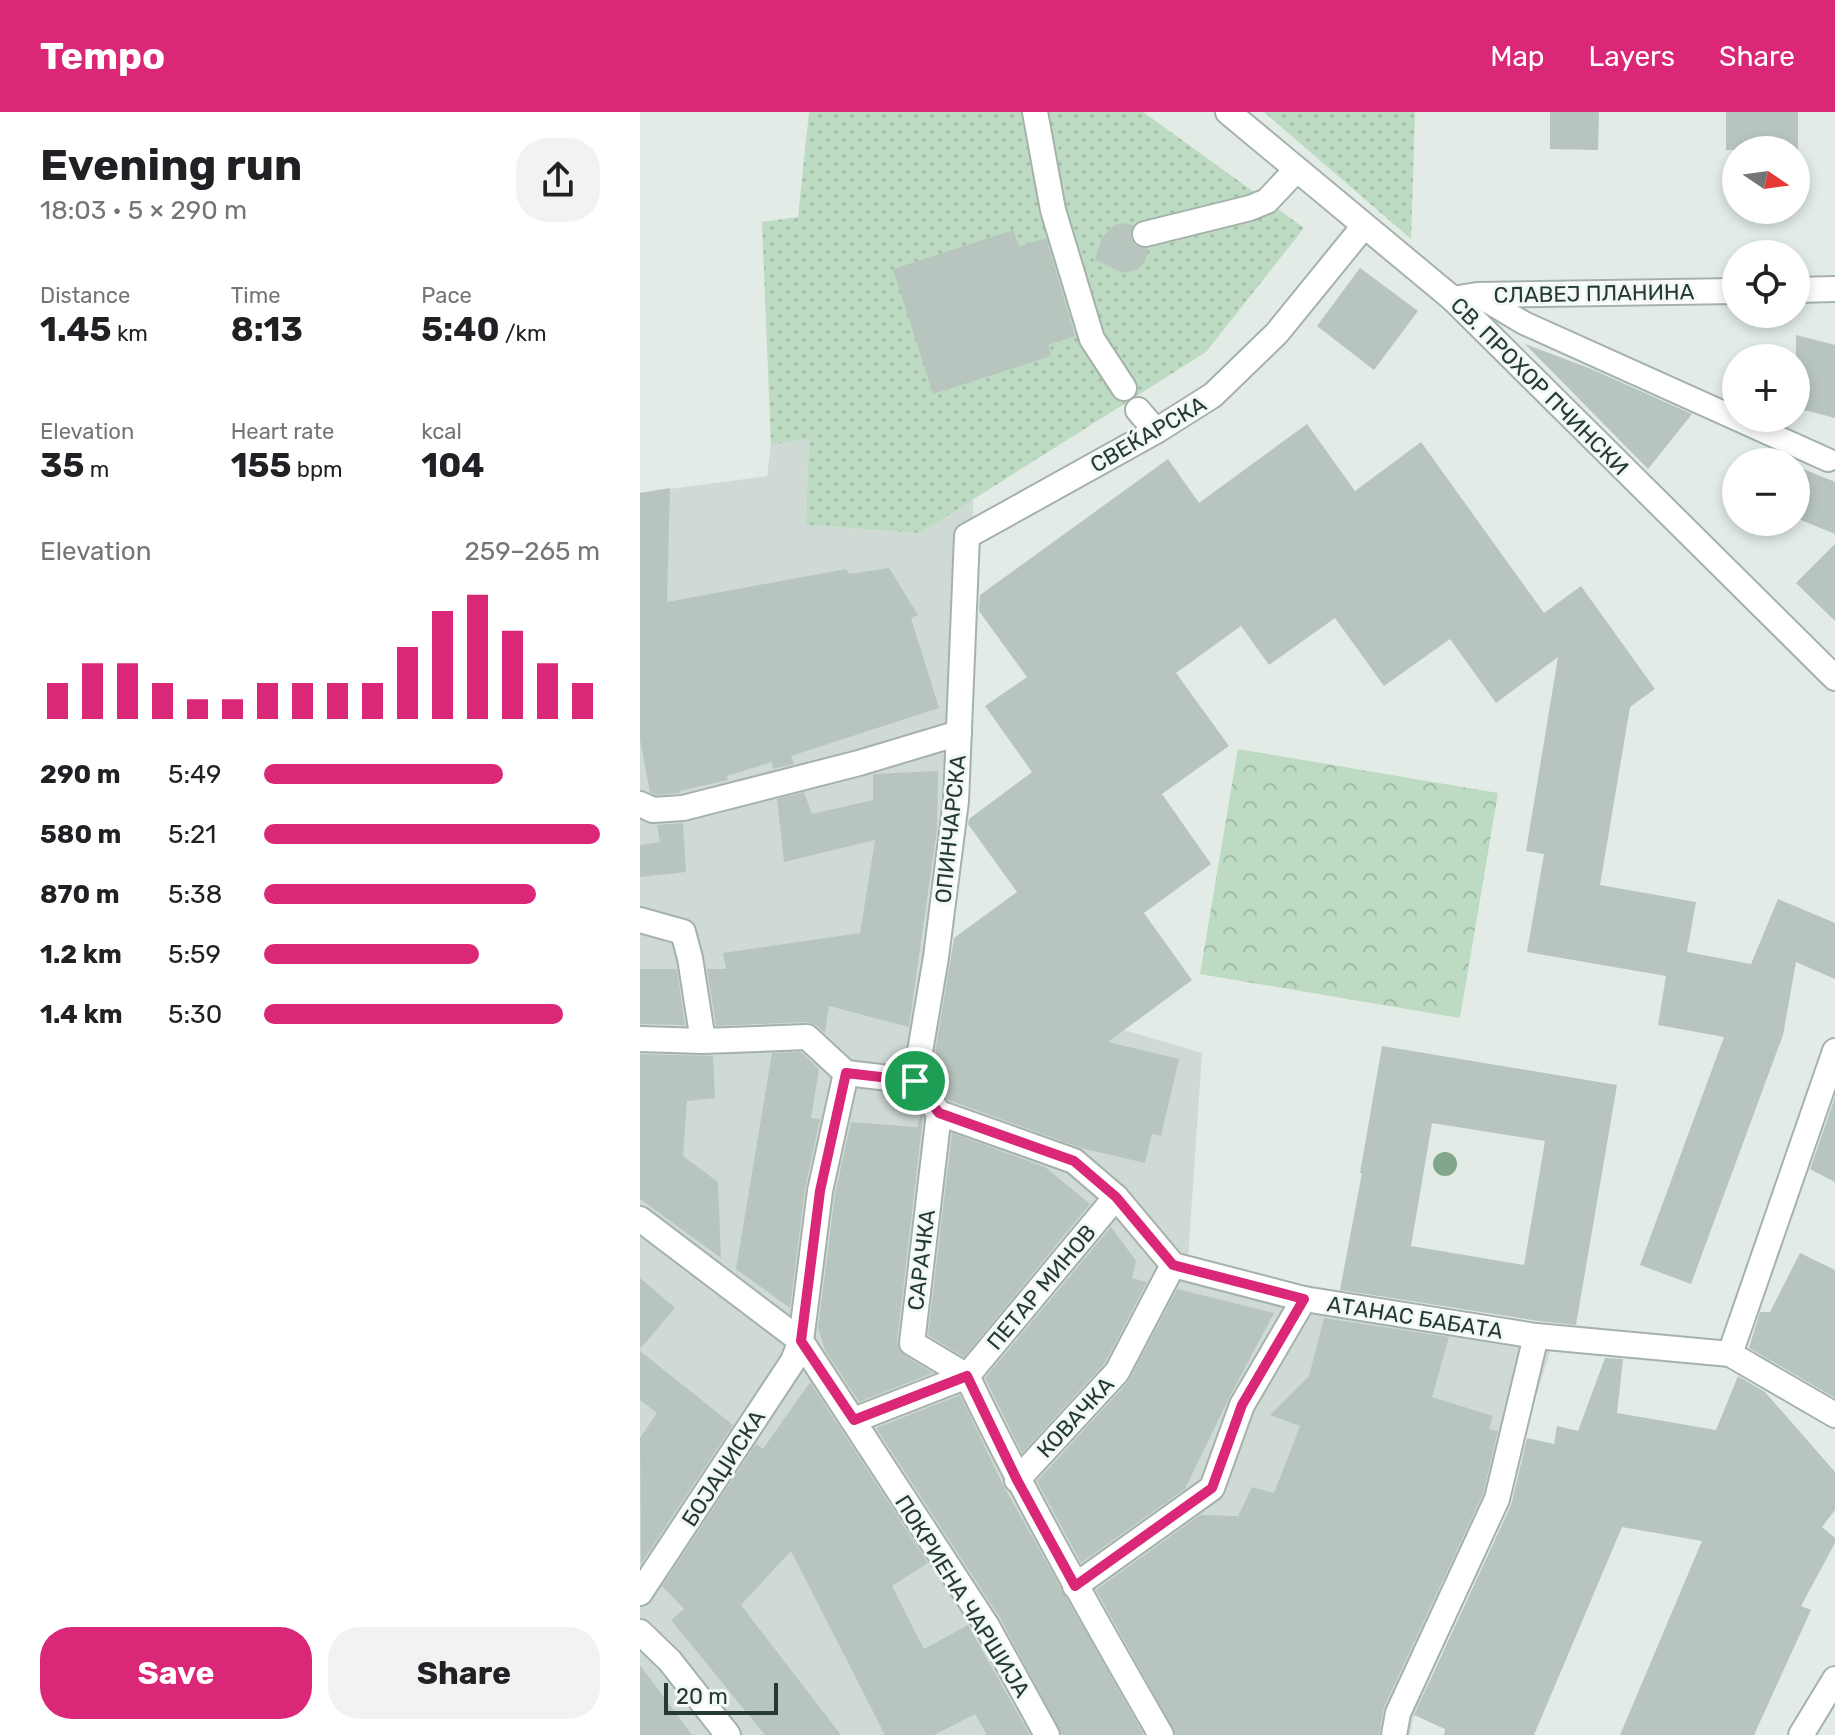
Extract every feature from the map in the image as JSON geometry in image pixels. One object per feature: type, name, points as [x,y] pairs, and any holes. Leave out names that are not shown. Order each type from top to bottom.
[{"type":"street","points":[[1035,112],[1053,210],[1092,339],[1124,388]]},
{"type":"street","name":"СВ. ПРОХОР ПЧИНСКИ","points":[[1228,112],[1364,226],[1465,297],[1835,678]]},
{"type":"street","points":[[1145,234],[1267,201],[1296,170]]},
{"type":"street","name":"СВЕЌАРСКА","points":[[967,536],[1156,431],[1213,395],[1252,360],[1364,226]]},
{"type":"street","points":[[1810,290],[1835,289]]},
{"type":"street","name":"СЛАВЕЈ ПЛАНИНА","points":[[1465,297],[1722,291]]},
{"type":"street","points":[[1138,410],[1156,431]]},
{"type":"street","name":"ОПИНЧАРСКА","points":[[915,1081],[936,957],[956,801],[967,536]]},
{"type":"street","points":[[640,804],[653,810],[683,808],[859,763],[959,733]]},
{"type":"street","points":[[640,920],[683,932],[703,1041]]},
{"type":"street","points":[[640,1039],[703,1041],[807,1037],[846,1073],[915,1081],[939,1113],[1074,1161],[1116,1197],[1173,1265]]},
{"type":"street","points":[[1730,1354],[1835,1051]]},
{"type":"street","name":"БОЈАЏИСКА","points":[[640,1593],[793,1361],[801,1341],[820,1191],[846,1073]]},
{"type":"street","name":"САРАЧКА","points":[[939,1113],[912,1343],[967,1376]]},
{"type":"street","name":"ПЕТАР МИНОВ","points":[[967,1376],[1116,1197]]},
{"type":"street","name":"ПОКРИЕНА ЧАРШИЈА","points":[[640,1219],[801,1341],[987,1626],[1047,1735]]},
{"type":"street","name":"АТАНАС БАБАТА","points":[[1173,1265],[1304,1299],[1536,1336],[1730,1354],[1835,1415]]},
{"type":"street","name":"КОВАЧКА","points":[[1017,1480],[1117,1372],[1173,1265]]},
{"type":"street","points":[[1075,1586],[1212,1488],[1242,1405],[1304,1299]]},
{"type":"street","points":[[1394,1735],[1398,1713],[1497,1499],[1536,1336]]},
{"type":"street","points":[[854,1420],[967,1376],[1017,1480],[1161,1735]]},
{"type":"street","points":[[640,1632],[670,1661],[728,1735]]},
{"type":"street","points":[[1801,1735],[1835,1679]]},
{"type":"lane","points":[[1465,297],[1828,460]]},
{"type":"shaded area","points":[[809,437],[806,525],[920,533],[973,499],[968,742],[948,978],[1202,1053],[1188,1259],[1551,1349],[1506,1492],[1413,1719],[1410,1735],[640,1735],[640,493],[767,476],[771,445]]},
{"type":"green space","points":[[809,112],[1143,112],[1304,228],[1206,352],[920,533],[806,525],[809,438],[771,445],[762,222],[798,217]]},
{"type":"green space","points":[[1264,112],[1415,112],[1411,239]]},
{"type":"green space","points":[[1238,749],[1498,793],[1460,1018],[1200,974]]},
{"type":"building","points":[[1550,112],[1599,112],[1598,150],[1550,149]]},
{"type":"building","points":[[1726,112],[1798,112],[1798,136],[1726,136]]},
{"type":"building","points":[[1115,225],[1133,225],[1130,237],[1135,245],[1149,249],[1138,269],[1124,273],[1095,260],[1102,237]]},
{"type":"building","points":[[1013,230],[1019,246],[1046,238],[1075,336],[1048,345],[1051,356],[933,394],[893,269]]},
{"type":"building","points":[[1360,268],[1418,311],[1374,370],[1317,326]]},
{"type":"building","points":[[1796,335],[1835,345],[1835,418],[1810,412],[1810,344],[1796,344]]},
{"type":"building","points":[[1525,344],[1589,368],[1692,414],[1648,469]]},
{"type":"building","points":[[1307,424],[1355,491],[1421,442],[1544,613],[1581,586],[1655,689],[1630,707],[1600,885],[1696,902],[1687,952],[1751,964],[1778,899],[1835,923],[1835,979],[1796,962],[1783,1035],[1691,1284],[1640,1265],[1724,1037],[1658,1025],[1666,976],[1527,952],[1544,854],[1526,851],[1558,657],[1496,703],[1450,639],[1384,686],[1335,618],[1269,665],[1241,626],[1176,673],[1229,746],[1162,794],[1211,864],[1144,913],[1192,980],[1108,1042],[1179,1059],[1161,1136],[1152,1134],[1145,1163],[1081,1148],[948,1100],[931,1077],[954,938],[1017,892],[968,824],[969,819],[1032,772],[985,706],[1027,677],[979,611],[980,595],[1168,459],[1199,503]]},
{"type":"building","points":[[1810,472],[1835,482],[1835,534],[1810,524]]},
{"type":"building","points":[[670,488],[667,602],[846,569],[849,574],[889,568],[918,615],[911,618],[939,708],[791,756],[794,764],[773,769],[772,762],[727,776],[728,780],[680,793],[656,795],[650,792],[640,740],[640,493]]},
{"type":"building","points":[[1835,544],[1835,621],[1796,583]]},
{"type":"building","points":[[938,771],[937,829],[909,1027],[829,1006],[825,1033],[816,1025],[806,1022],[716,1026],[707,969],[726,969],[723,953],[860,933],[875,840],[784,862],[777,799],[804,792],[812,814],[873,800],[873,774]]},
{"type":"building","points":[[683,823],[686,872],[640,877],[640,845],[660,842],[657,825]]},
{"type":"building","points":[[640,969],[677,969],[685,1025],[640,1024]]},
{"type":"building","points":[[1382,1046],[1617,1085],[1576,1325],[1340,1290]],"holes":[[[1432,1123],[1545,1141],[1524,1265],[1411,1246]]]},
{"type":"building","points":[[801,1052],[819,1069],[811,1118],[820,1119],[805,1189],[790,1308],[736,1269],[772,1053]]},
{"type":"building","points":[[640,1054],[713,1056],[715,1098],[687,1101],[683,1156],[718,1182],[721,1258],[640,1199]]},
{"type":"building","points":[[1835,1097],[1835,1182],[1810,1169]]},
{"type":"building","points":[[921,1113],[923,1117],[897,1342],[904,1355],[933,1373],[859,1402],[825,1350],[818,1328],[835,1194],[851,1122],[917,1127]]},
{"type":"building","points":[[952,1133],[1045,1167],[1090,1204],[964,1357],[928,1335]]},
{"type":"building","points":[[1111,1227],[1136,1261],[1132,1278],[1147,1282],[1105,1363],[1022,1453],[985,1378]]},
{"type":"building","points":[[1800,1253],[1835,1270],[1835,1398],[1749,1348],[1760,1312],[1770,1312]]},
{"type":"building","points":[[640,1278],[675,1308],[640,1349]]},
{"type":"building","points":[[1177,1289],[1274,1313],[1185,1489],[1081,1563],[1037,1481],[1128,1382]]},
{"type":"building","points":[[1324,1318],[1449,1337],[1432,1397],[1493,1416],[1489,1429],[1498,1431],[1483,1494],[1384,1707],[1379,1735],[1176,1735],[1096,1590],[1200,1515],[1238,1516],[1252,1487],[1274,1493],[1300,1426],[1270,1415],[1309,1376]]},
{"type":"building","points":[[640,1351],[733,1425],[641,1564],[640,1438],[657,1413],[640,1400]]},
{"type":"building","points":[[1605,1358],[1623,1359],[1617,1413],[1716,1430],[1738,1376],[1765,1392],[1835,1472],[1835,1510],[1822,1527],[1835,1538],[1835,1543],[1801,1606],[1811,1610],[1754,1735],[1620,1735],[1702,1541],[1622,1527],[1534,1735],[1444,1735],[1445,1729],[1414,1715],[1511,1505],[1527,1438],[1554,1444],[1557,1426],[1578,1431]]},
{"type":"building","points":[[810,1382],[928,1563],[892,1586],[924,1649],[968,1625],[1030,1735],[987,1735],[975,1714],[934,1735],[885,1735],[791,1551],[741,1605],[841,1735],[765,1735],[671,1620],[684,1609],[662,1586],[756,1444],[763,1449]]},
{"type":"building","points":[[960,1395],[1003,1485],[1144,1735],[1062,1735],[1000,1618],[876,1428]]},
{"type":"building","points":[[640,1665],[692,1735],[640,1735]]},
{"type":"route","points":[[846,1073],[915,1081],[939,1113],[1074,1161],[1116,1197],[1173,1265],[1304,1299],[1242,1405],[1212,1488],[1075,1586],[1017,1480],[967,1376],[854,1420],[801,1341],[820,1191],[846,1073]]}]
